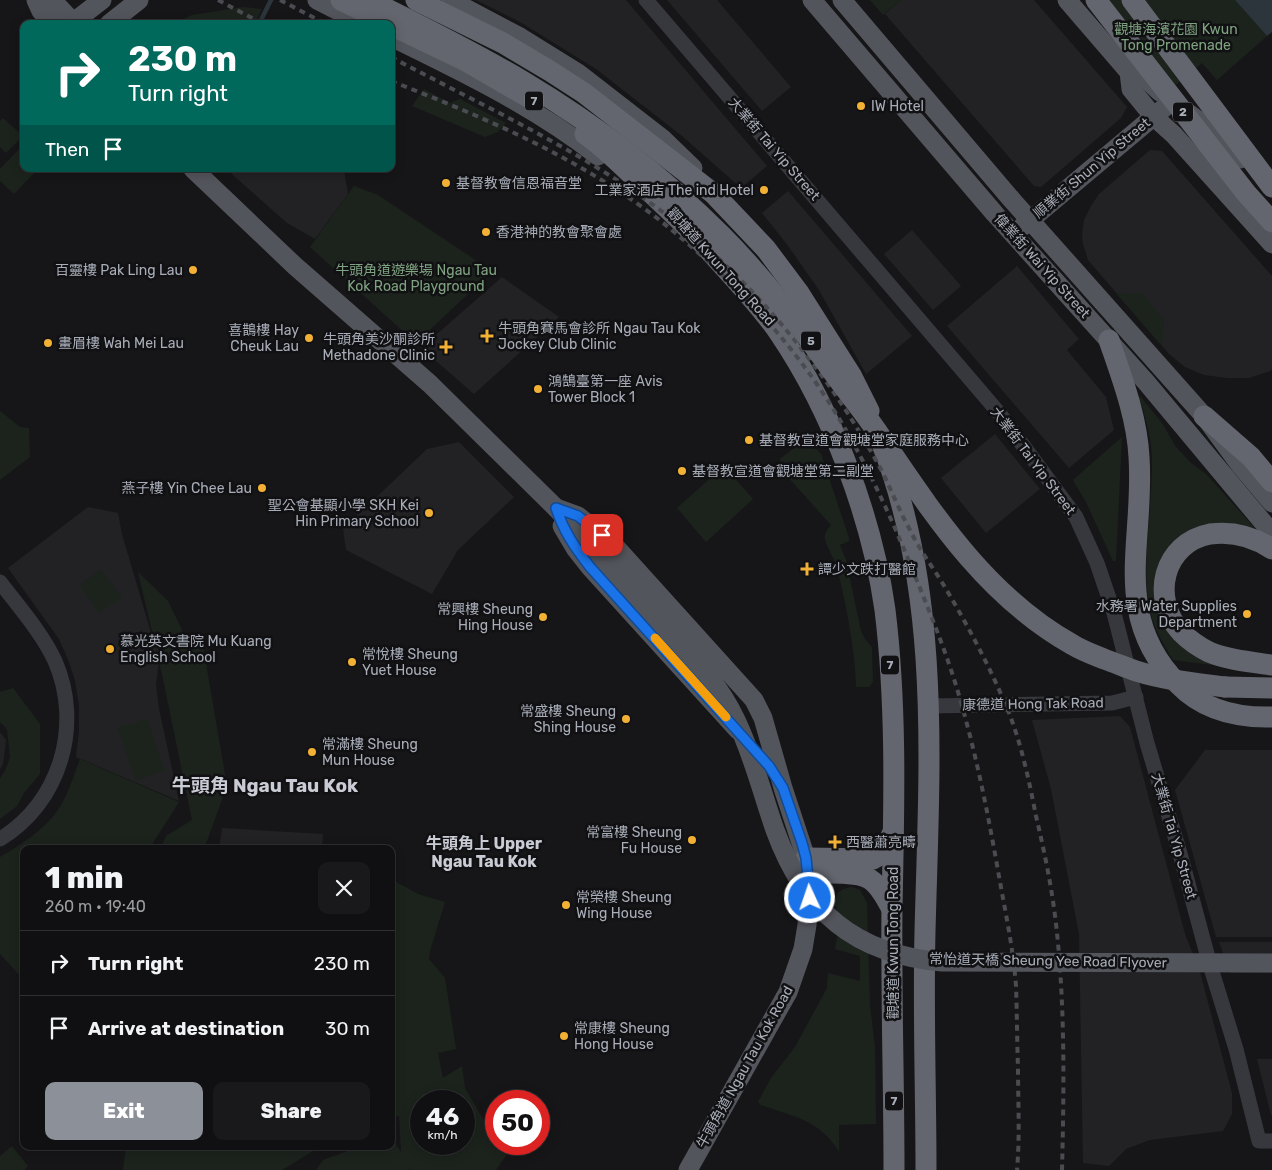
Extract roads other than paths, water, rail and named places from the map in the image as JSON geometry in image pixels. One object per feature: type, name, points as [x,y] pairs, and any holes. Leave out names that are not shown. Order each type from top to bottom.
[{"type":"highway","name":"觀塘道 Kwun Tong Road","points":[[341,0],[382,20]]},
{"type":"highway","name":"5","points":[[369,0],[483,58],[561,105],[627,152],[690,205],[731,245],[805,333],[876,430],[948,534],[992,583],[1024,613],[1075,647],[1136,671],[1174,680],[1225,687],[1272,688]]},
{"type":"highway","name":"5","points":[[392,0],[488,49],[566,96],[633,144],[727,226],[802,311],[956,525],[984,559],[1030,603],[1079,635],[1103,646],[1165,667],[1226,673],[1272,673]]},
{"type":"highway","points":[[416,0],[520,52],[569,83],[714,194],[766,249],[798,293],[847,368],[868,409],[897,490],[916,572],[924,629],[929,706],[925,936],[926,1170]]},
{"type":"highway","name":"2","points":[[1096,0],[1246,193],[1272,222]]},
{"type":"highway","name":"2","points":[[1132,0],[1272,187]]},
{"type":"highway","name":"觀塘道 Kwun Tong Road","points":[[395,27],[503,82],[549,109],[602,146],[698,238],[779,332],[812,388],[834,434],[849,473],[872,548],[884,609],[891,671],[894,830],[892,909],[894,1170]]},
{"type":"highway","points":[[1109,340],[1132,414],[1139,451],[1140,471],[1135,572],[1138,613],[1151,648],[1169,675],[1184,690],[1210,706],[1237,716],[1272,717]]},
{"type":"highway","points":[[1204,416],[1251,457],[1272,482]]},
{"type":"highway","points":[[1268,541],[1220,534],[1204,536],[1189,543],[1178,552],[1169,566],[1164,592],[1165,602],[1172,620],[1185,635],[1201,647],[1209,652],[1272,665]]},
{"type":"highway","points":[[807,866],[873,859],[883,853],[894,830]]},
{"type":"highway","points":[[807,866],[864,876],[875,884],[892,909]]},
{"type":"main road","points":[[36,0],[41,11],[49,20]]},
{"type":"main road","points":[[52,0],[70,20]]},
{"type":"main road","points":[[77,20],[102,0]]},
{"type":"main road","points":[[317,0],[356,20]]},
{"type":"main road","points":[[450,0],[550,54],[584,78],[670,145],[699,175],[714,194]]},
{"type":"main road","name":"偉業街 Wai Yip Street","points":[[812,0],[1013,234],[1109,340],[1268,541]]},
{"type":"main road","name":"偉業街 Wai Yip Street","points":[[842,0],[1002,189],[1204,416],[1240,465],[1272,503]]},
{"type":"main road","points":[[1067,0],[1129,72],[1144,78],[1170,102],[1220,136],[1272,196]]},
{"type":"main road","points":[[115,20],[139,1]]},
{"type":"main road","name":"觀塘道 Kwun Tong Road","points":[[395,40],[467,74],[519,103],[579,142],[625,178],[647,190]]},
{"type":"main road","points":[[1129,72],[1131,89],[1153,116],[1174,135],[1272,244]]},
{"type":"main road","name":"順業街 Shun Yip Street","points":[[1013,234],[1170,102]]},
{"type":"main road","name":"牛頭角道 Ngau Tau Kok Road","points":[[196,172],[295,266],[430,384],[556,508],[656,615]]},
{"type":"main road","name":"牛頭角道 Ngau Tau Kok Road","points":[[556,508],[578,516],[614,545],[748,691],[763,718],[807,866],[810,898],[806,933],[803,948],[788,992],[688,1170]]},
{"type":"main road","name":"牛頭角道 Ngau Tau Kok Road","points":[[556,508],[562,528],[590,567],[756,750],[783,788]]},
{"type":"main road","name":"常怡道天橋 Sheung Yee Road Flyover","points":[[656,615],[701,665],[729,705],[751,755],[776,832],[800,882],[824,913],[867,944],[904,956],[942,962],[1272,963]]},
{"type":"street","name":"大業街 Tai Yip Street","points":[[646,0],[999,413],[1076,517],[1097,563],[1108,596],[1147,743],[1210,965],[1266,1141]]},
{"type":"street","points":[[0,582],[42,639],[55,662],[66,700],[67,726],[63,752],[49,789],[25,820],[0,839]]},
{"type":"street","name":"康德道 Hong Tak Road","points":[[929,706],[1112,703],[1136,697]]},
{"type":"waterway","points":[[261,20],[271,0]]},
{"type":"railway","points":[[218,0],[256,20]]},
{"type":"railway","points":[[280,0],[318,20]]},
{"type":"railway","points":[[395,59],[531,130],[599,169],[632,190],[697,239],[759,299],[787,331],[839,401],[862,437],[883,473],[921,551],[952,599],[985,660],[1007,708],[1020,748],[1046,859],[1060,962],[1063,1021],[1062,1170]]},
{"type":"railway","points":[[395,83],[497,125],[566,159],[631,199],[662,222],[702,256],[759,312],[809,373],[854,444],[891,520],[938,635],[955,683],[976,761],[993,844],[1015,971],[1018,1106],[1017,1170]]},
{"type":"place","name":"IW Hotel","points":[[861,106]]},
{"type":"place","name":"基督教會信恩福音堂","points":[[446,183]]},
{"type":"place","name":"工業家酒店 The ind Hotel","points":[[764,190]]},
{"type":"place","name":"香港神的教會聚會處","points":[[486,232]]},
{"type":"place","name":"百靈樓 Pak Ling Lau","points":[[193,270]]},
{"type":"place","name":"牛頭角賽馬會診所 Ngau Tau Kok Jockey Club Clinic","points":[[487,336]]},
{"type":"place","name":"喜鵲樓 Hay Cheuk Lau","points":[[309,338]]},
{"type":"place","name":"畫眉樓 Wah Mei Lau","points":[[48,343]]},
{"type":"place","name":"牛頭角美沙酮診所 Methadone Clinic","points":[[446,347]]},
{"type":"place","name":"鴻鵠臺第一座 Avis Tower Block 1","points":[[538,389]]},
{"type":"place","name":"基督教宣道會觀塘堂家庭服務中心","points":[[749,440]]},
{"type":"place","name":"基督教宣道會觀塘堂第二副堂","points":[[682,471]]},
{"type":"place","name":"燕子樓 Yin Chee Lau","points":[[262,488]]},
{"type":"place","name":"聖公會基顯小學 SKH Kei Hin Primary School","points":[[429,513]]},
{"type":"place","name":"譚少文跌打醫館","points":[[807,569]]},
{"type":"place","name":"水務署 Water Supplies Department","points":[[1247,614]]},
{"type":"place","name":"常興樓 Sheung Hing House","points":[[543,617]]},
{"type":"place","name":"慕光英文書院 Mu Kuang English School","points":[[110,649]]},
{"type":"place","name":"常悅樓 Sheung Yuet House","points":[[352,662]]},
{"type":"place","name":"常盛樓 Sheung Shing House","points":[[626,719]]},
{"type":"place","name":"常滿樓 Sheung Mun House","points":[[312,752]]},
{"type":"place","name":"常富樓 Sheung Fu House","points":[[692,840]]},
{"type":"place","name":"西醫蕭亮疇","points":[[835,842]]},
{"type":"place","name":"常榮樓 Sheung Wing House","points":[[566,905]]},
{"type":"place","name":"常康樓 Sheung Hong House","points":[[564,1036]]},
{"type":"district","name":"牛頭角 Ngau Tau Kok","points":[[265,785]]},
{"type":"district","name":"牛頭角上 Upper Ngau Tau Kok","points":[[484,852]]},
{"type":"park label","name":"觀塘海濱花園 Kwun Tong Promenade","points":[[1176,38]]},
{"type":"park label","name":"牛頭角道遊樂場 Ngau Tau Kok Road Playground","points":[[416,278]]}]
